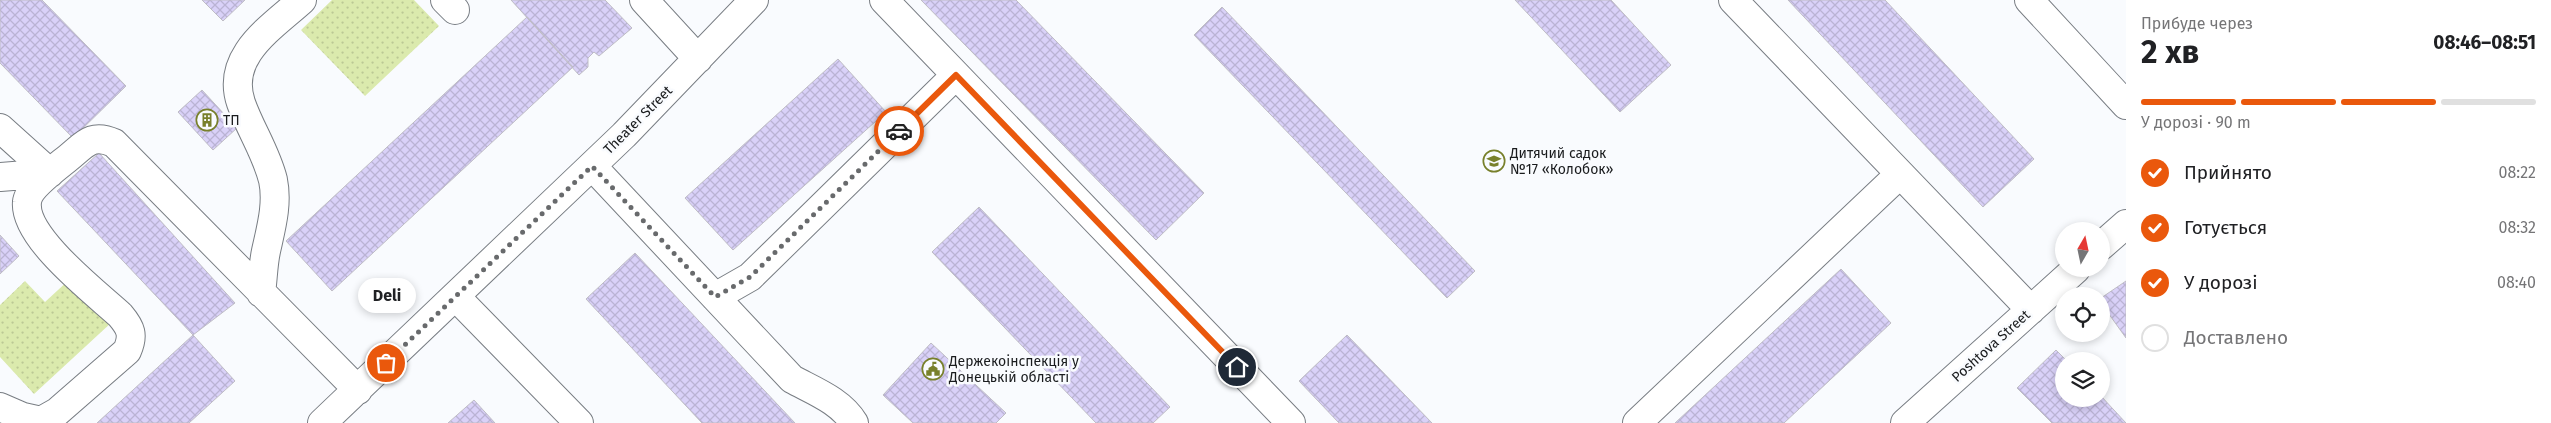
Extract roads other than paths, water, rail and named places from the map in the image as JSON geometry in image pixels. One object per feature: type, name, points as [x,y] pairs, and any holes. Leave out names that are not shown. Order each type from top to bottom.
[{"type":"street","points":[[261,293],[274,208],[273,181],[262,146],[241,103],[236,82],[241,64],[253,45],[302,0]]},
{"type":"street","points":[[644,0],[698,59]]},
{"type":"street","name":"Theater Street","points":[[322,423],[592,166],[754,0]]},
{"type":"street","points":[[884,0],[1291,423]]},
{"type":"street","points":[[1732,0],[2031,310]]},
{"type":"street","points":[[2029,0],[2126,105]]},
{"type":"street","points":[[715,297],[750,277],[956,75]]},
{"type":"street","points":[[0,128],[50,173]]},
{"type":"street","points":[[0,407],[23,417],[41,421],[57,412],[127,351],[133,339],[130,327],[120,315],[49,250],[37,233],[30,218],[27,202],[32,190],[50,173],[89,140],[102,138],[114,143],[358,390]]},
{"type":"street","points":[[592,166],[792,379],[830,399],[850,416],[854,423]]},
{"type":"street","points":[[0,177],[50,173]]},
{"type":"street","points":[[1637,423],[1900,174]]},
{"type":"street","points":[[2110,238],[2126,224]]},
{"type":"street","name":"Poshtova Street","points":[[1905,423],[2066,278]]},
{"type":"street","points":[[456,297],[579,423]]},
{"type":"place","name":"ТП","points":[[207,120]]},
{"type":"place","name":"Дитячий садок №17 «Колобок»","points":[[1494,161]]},
{"type":"place","name":"Deli","points":[[386,363]]},
{"type":"place","name":"Держекоінспекція у Донецькій області","points":[[933,369]]}]
